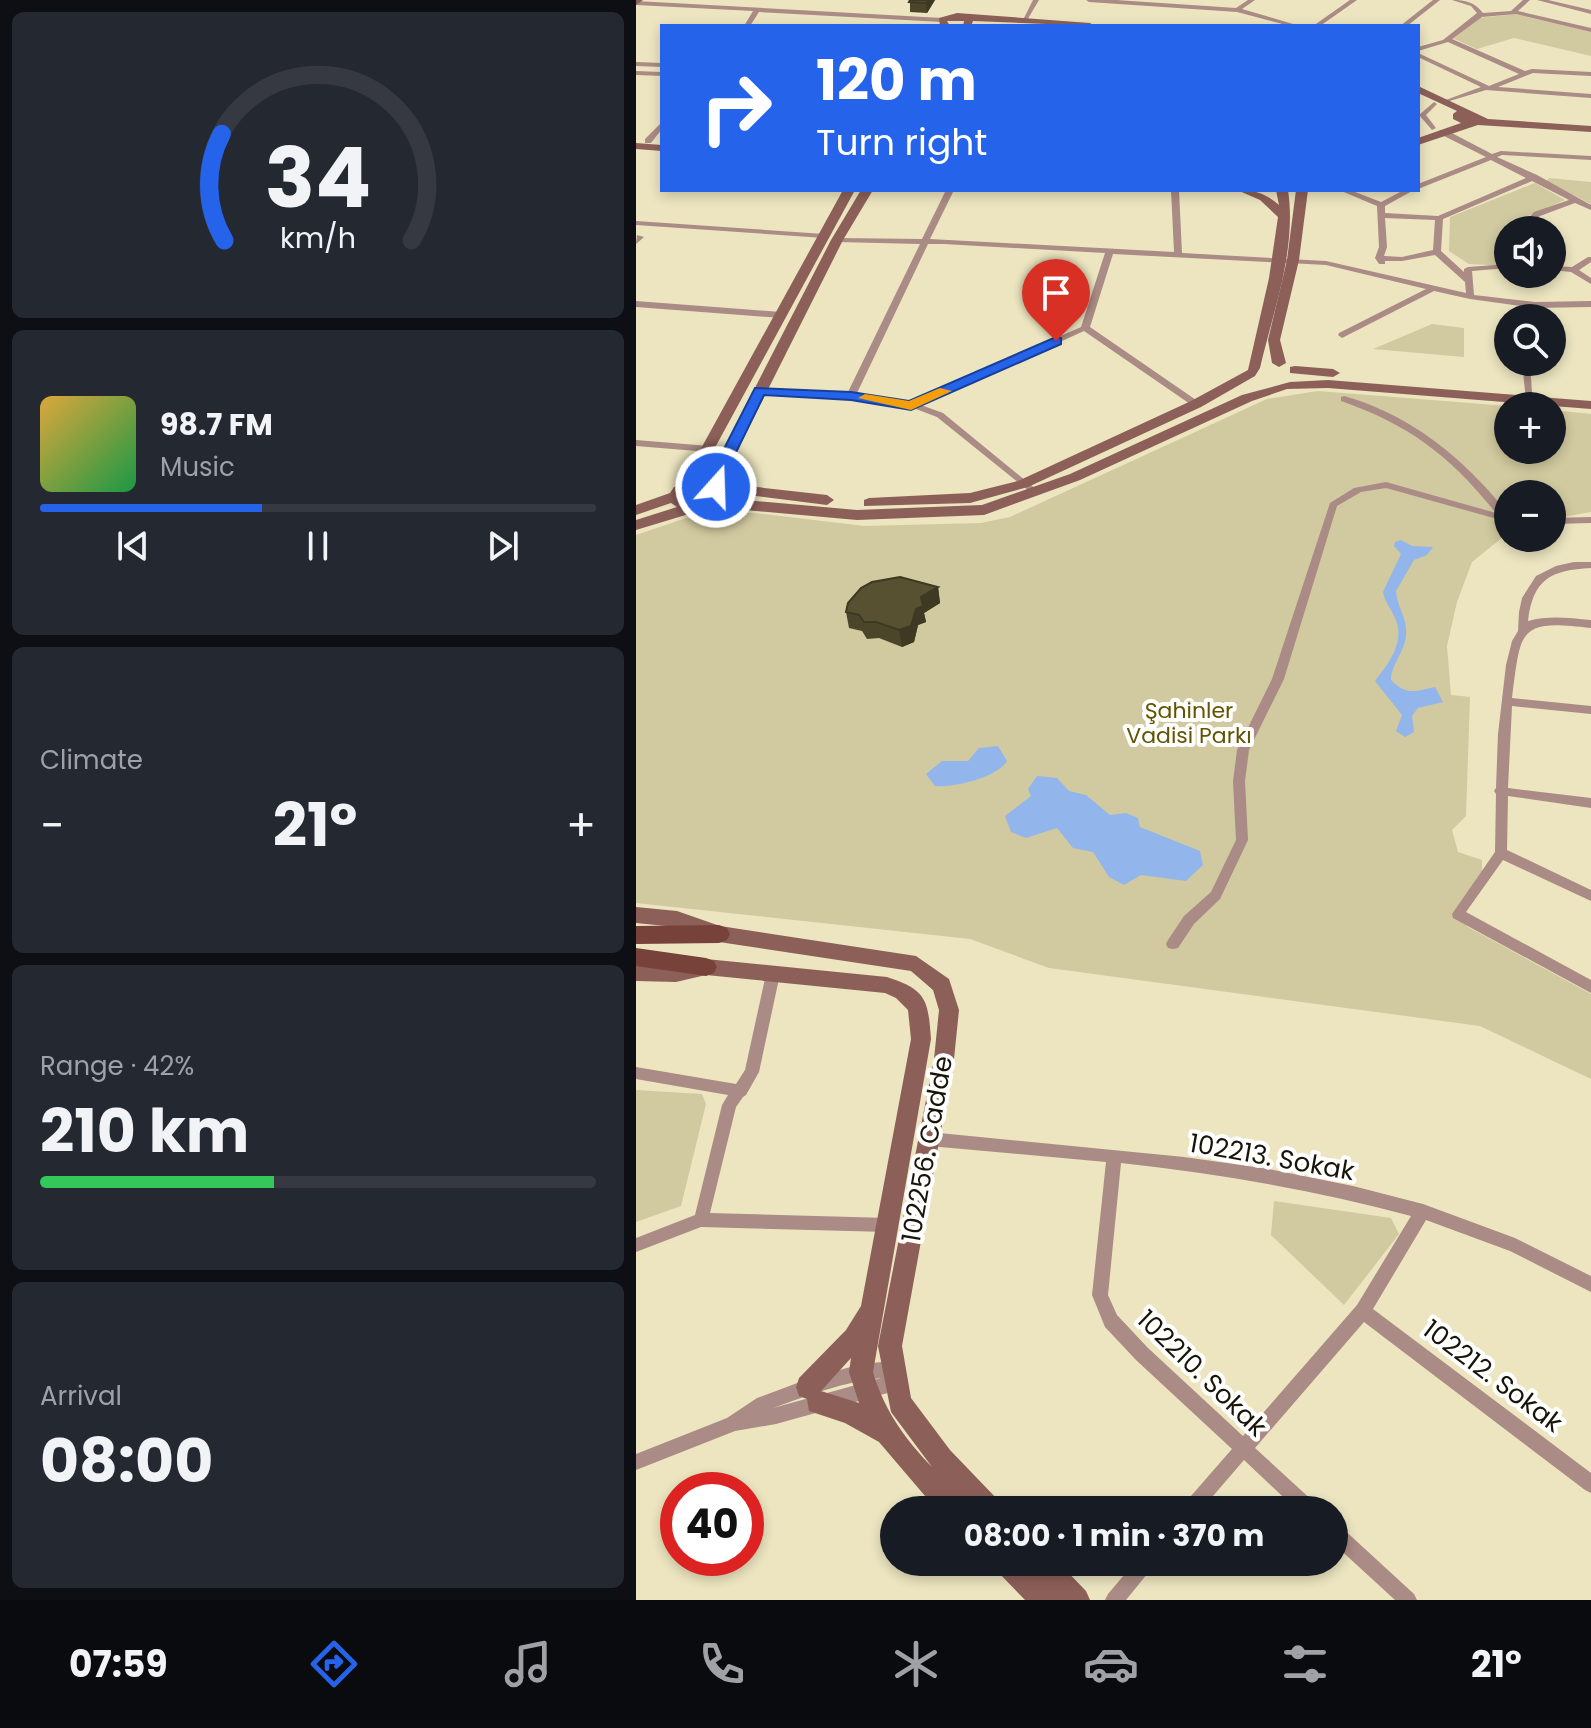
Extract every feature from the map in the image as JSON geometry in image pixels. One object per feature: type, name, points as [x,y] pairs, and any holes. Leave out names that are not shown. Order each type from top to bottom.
[{"type":"main road","points":[[636,935],[719,934]]},
{"type":"main road","points":[[636,957],[706,967]]},
{"type":"street","points":[[740,10],[748,0]]},
{"type":"street","points":[[943,21],[957,0]]},
{"type":"street","points":[[637,2],[1023,24],[1036,0]]},
{"type":"street","points":[[1089,0],[1237,10],[1290,24]]},
{"type":"street","points":[[1192,7],[1201,0]]},
{"type":"street","points":[[1237,10],[1252,0]]},
{"type":"street","points":[[1319,24],[1354,0]]},
{"type":"street","points":[[1406,24],[1437,0]]},
{"type":"street","points":[[1420,51],[1447,39],[1481,11],[1473,5],[1455,0]]},
{"type":"street","points":[[1513,12],[1527,0]]},
{"type":"street","points":[[1540,0],[1591,12]]},
{"type":"street","points":[[748,24],[756,11]]},
{"type":"street","points":[[1478,15],[1513,12],[1591,30]]},
{"type":"street","points":[[797,19],[816,14]]},
{"type":"street","points":[[1447,39],[1523,73],[1591,74]]},
{"type":"street","points":[[1420,53],[1489,88],[1591,96]]},
{"type":"street","points":[[636,64],[660,65]]},
{"type":"street","points":[[636,73],[660,74]]},
{"type":"street","points":[[1523,73],[1489,88],[1439,103],[1420,116],[1437,130],[1591,208]]},
{"type":"street","points":[[1420,90],[1468,118],[1591,129]]},
{"type":"street","points":[[1420,98],[1439,103]]},
{"type":"street","points":[[1420,141],[1437,130],[1468,118],[1591,123]]},
{"type":"street","points":[[639,145],[660,126]]},
{"type":"street","points":[[1420,133],[1437,130]]},
{"type":"street","points":[[639,145],[660,142]]},
{"type":"street","points":[[639,145],[660,148]]},
{"type":"street","points":[[1420,186],[1501,153],[1591,158]]},
{"type":"street","points":[[1347,192],[1381,210],[1439,218],[1534,177]]},
{"type":"street","points":[[712,502],[719,493],[715,485],[721,469],[831,238],[848,192]]},
{"type":"street","points":[[636,510],[676,496],[688,484],[781,315],[866,192]]},
{"type":"street","points":[[851,396],[949,192]]},
{"type":"street","points":[[1175,192],[1178,254]]},
{"type":"street","points":[[1248,192],[1264,198],[1284,216]]},
{"type":"street","points":[[1284,192],[1278,259],[1252,371],[1256,384],[1285,388]]},
{"type":"street","points":[[1285,388],[1299,375],[1278,356],[1274,340],[1293,260],[1301,192]]},
{"type":"street","points":[[1381,210],[1407,192]]},
{"type":"street","points":[[1537,216],[1575,200]]},
{"type":"street","points":[[1379,258],[1383,247],[1381,210]]},
{"type":"street","points":[[1437,252],[1439,218]]},
{"type":"street","points":[[636,223],[831,238],[1293,260],[1359,268],[1470,297],[1519,303],[1591,304]]},
{"type":"street","points":[[911,406],[1085,328],[1110,250]]},
{"type":"street","points":[[1379,258],[1402,259],[1437,252]]},
{"type":"street","points":[[1437,252],[1470,282]]},
{"type":"street","points":[[1379,258],[1394,277]]},
{"type":"street","points":[[1573,270],[1591,259]]},
{"type":"street","points":[[1470,297],[1468,269],[1494,267]]},
{"type":"street","points":[[1566,269],[1573,270],[1591,282]]},
{"type":"street","points":[[1342,335],[1434,288]]},
{"type":"street","points":[[636,304],[781,315]]},
{"type":"street","points":[[1085,328],[1196,404]]},
{"type":"street","points":[[636,525],[712,502],[857,515],[984,510],[1196,404],[1278,356]]},
{"type":"street","points":[[1278,356],[1324,372]]},
{"type":"street","points":[[1295,370],[1591,396]]},
{"type":"street","points":[[1527,376],[1529,391]]},
{"type":"street","points":[[688,484],[854,503],[970,498],[1029,488],[1247,398],[1285,388],[1328,384],[1591,405]]},
{"type":"street","points":[[759,391],[851,396],[911,406],[940,415],[1029,488]]},
{"type":"street","points":[[1344,399],[1412,425],[1458,463],[1494,503]]},
{"type":"street","points":[[636,443],[709,449]]},
{"type":"street","points":[[721,469],[728,482],[743,491]]},
{"type":"street","points":[[1173,944],[1189,920],[1216,895],[1242,840],[1239,781],[1243,750],[1278,679],[1333,505],[1350,492],[1367,486],[1386,485],[1494,515]]},
{"type":"street","points":[[676,496],[678,502],[691,508]]},
{"type":"street","points":[[1566,521],[1591,520]]},
{"type":"street","points":[[1591,565],[1571,565],[1545,573],[1532,584],[1524,604],[1507,701],[1500,791],[1501,853],[1458,914],[1591,987]]},
{"type":"street","points":[[1522,629],[1536,621],[1591,624]]},
{"type":"street","points":[[1507,701],[1591,710]]},
{"type":"street","points":[[1500,791],[1591,803]]},
{"type":"street","points":[[1501,853],[1591,896]]},
{"type":"street","name":"102256. Cadde","points":[[636,915],[677,919],[719,934],[916,964],[942,985],[949,1010],[929,1139],[890,1346],[900,1403],[941,1459],[977,1496]]},
{"type":"street","name":"102256. Cadde","points":[[636,973],[676,974],[706,967],[887,985],[903,992],[918,1006],[921,1039],[873,1303],[863,1380]]},
{"type":"street","points":[[701,1220],[729,1105],[752,1072],[773,974]]},
{"type":"street","points":[[636,1073],[741,1091]]},
{"type":"street","name":"102213. Sokak","points":[[929,1139],[1114,1156],[1283,1179],[1423,1211],[1536,1251],[1591,1284]]},
{"type":"street","name":"102210. Sokak","points":[[1114,1156],[1100,1295],[1111,1321],[1142,1354],[1295,1496]]},
{"type":"street","points":[[1202,1496],[1363,1311],[1423,1211]]},
{"type":"street","points":[[636,1245],[701,1220],[888,1225]]},
{"type":"street","points":[[813,1395],[854,1338],[873,1303]]},
{"type":"street","name":"102212. Sokak","points":[[1363,1311],[1591,1484]]},
{"type":"street","points":[[636,1462],[732,1424],[771,1420],[813,1395],[863,1380],[894,1376]]},
{"type":"street","points":[[863,1380],[905,1459],[941,1496]]},
{"type":"street","points":[[813,1395],[890,1434]]},
{"type":"street","points":[[1348,1545],[1408,1600]]},
{"type":"street","points":[[1020,1576],[1044,1600]]},
{"type":"street","points":[[1054,1576],[1077,1600]]},
{"type":"street","points":[[1114,1600],[1134,1576]]},
{"type":"green space","points":[[1515,14],[1591,32],[1591,56],[1514,38],[1477,49],[1452,38],[1480,18]]},
{"type":"green space","points":[[1549,178],[1591,182],[1591,204],[1546,181]]},
{"type":"green space","points":[[1535,183],[1565,200],[1528,216],[1494,216],[1494,265],[1469,264],[1449,251],[1450,217]]},
{"type":"green space","points":[[1432,324],[1464,328],[1464,357],[1373,349]]},
{"type":"green space","name":"Şahinler Vadisi Parkı","points":[[1318,391],[1494,405],[1494,464],[1566,464],[1566,411],[1591,414],[1591,512],[1566,516],[1566,480],[1494,480],[1494,544],[1472,562],[1457,602],[1447,646],[1451,695],[1470,697],[1466,816],[1452,830],[1458,852],[1482,860],[1482,872],[1454,915],[1468,927],[1591,994],[1591,1079],[1480,1026],[1049,968],[970,939],[636,903],[636,535],[701,513],[755,513],[864,526],[981,523],[1010,517],[1267,399]]},
{"type":"green space","points":[[636,1090],[702,1094],[706,1104],[681,1206],[636,1222]]},
{"type":"green space","points":[[1274,1201],[1391,1218],[1399,1234],[1344,1305],[1271,1235]]},
{"type":"water","points":[[1401,540],[1412,546],[1433,547],[1427,555],[1414,560],[1396,591],[1406,636],[1391,680],[1407,690],[1435,687],[1443,702],[1418,708],[1412,716],[1414,732],[1405,737],[1396,731],[1402,715],[1375,681],[1391,659],[1397,642],[1397,625],[1383,592],[1401,554],[1394,546],[1395,542]]},
{"type":"water","points":[[998,746],[1007,761],[985,776],[964,783],[935,786],[926,774],[942,761],[968,761],[979,748]]},
{"type":"water","points":[[1037,776],[1057,778],[1069,791],[1086,795],[1110,815],[1126,813],[1138,818],[1140,827],[1200,851],[1203,865],[1186,881],[1141,875],[1124,885],[1109,877],[1093,852],[1073,848],[1057,828],[1026,838],[1011,832],[1005,816],[1031,796],[1028,789]]},
{"type":"building","points":[[910,0],[928,0],[926,3]]},
{"type":"building","points":[[900,577],[938,587],[921,597],[923,606],[916,609],[911,626],[899,630],[876,622],[864,622],[859,615],[846,612],[848,603],[861,588],[872,582]]},
{"type":"slow traffic","points":[[865,398],[911,406],[945,391]]},
{"type":"route","points":[[716,487],[713,484],[759,391],[851,396],[911,406],[1056,341]]}]
